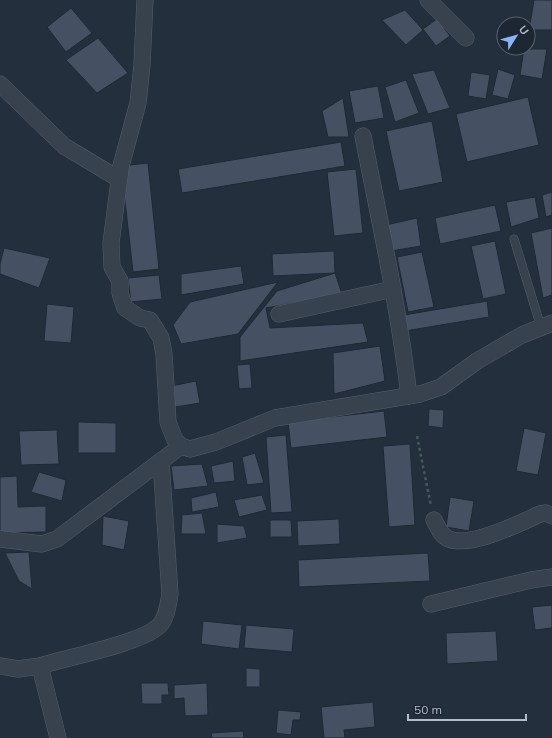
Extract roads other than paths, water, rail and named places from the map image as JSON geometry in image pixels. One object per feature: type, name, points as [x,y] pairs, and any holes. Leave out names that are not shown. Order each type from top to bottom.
[{"type":"street","points":[[145,0],[142,65],[138,103],[119,179],[111,243],[112,267],[120,281],[120,293],[125,308],[140,318],[150,320],[161,338],[165,370],[168,422],[174,440],[181,446],[190,449],[216,442],[275,418],[408,396],[441,387],[477,361],[522,335],[547,325]]},
{"type":"street","points":[[428,0],[466,38]]},
{"type":"street","points":[[0,84],[64,146],[119,179]]},
{"type":"street","points":[[363,136],[393,289],[404,358],[408,396]]},
{"type":"street","points":[[279,314],[393,289]]},
{"type":"street","points":[[0,539],[42,544],[58,539],[181,446]]},
{"type":"street","points":[[0,666],[18,669],[40,666],[130,641],[159,625],[166,614],[170,594],[160,461]]},
{"type":"street","points":[[434,520],[445,537],[451,540],[463,541],[499,533],[540,514],[552,516]]},
{"type":"street","points":[[431,604],[531,580],[552,577]]},
{"type":"street","points":[[40,666],[58,738]]},
{"type":"lane","points":[[514,239],[547,325]]}]
